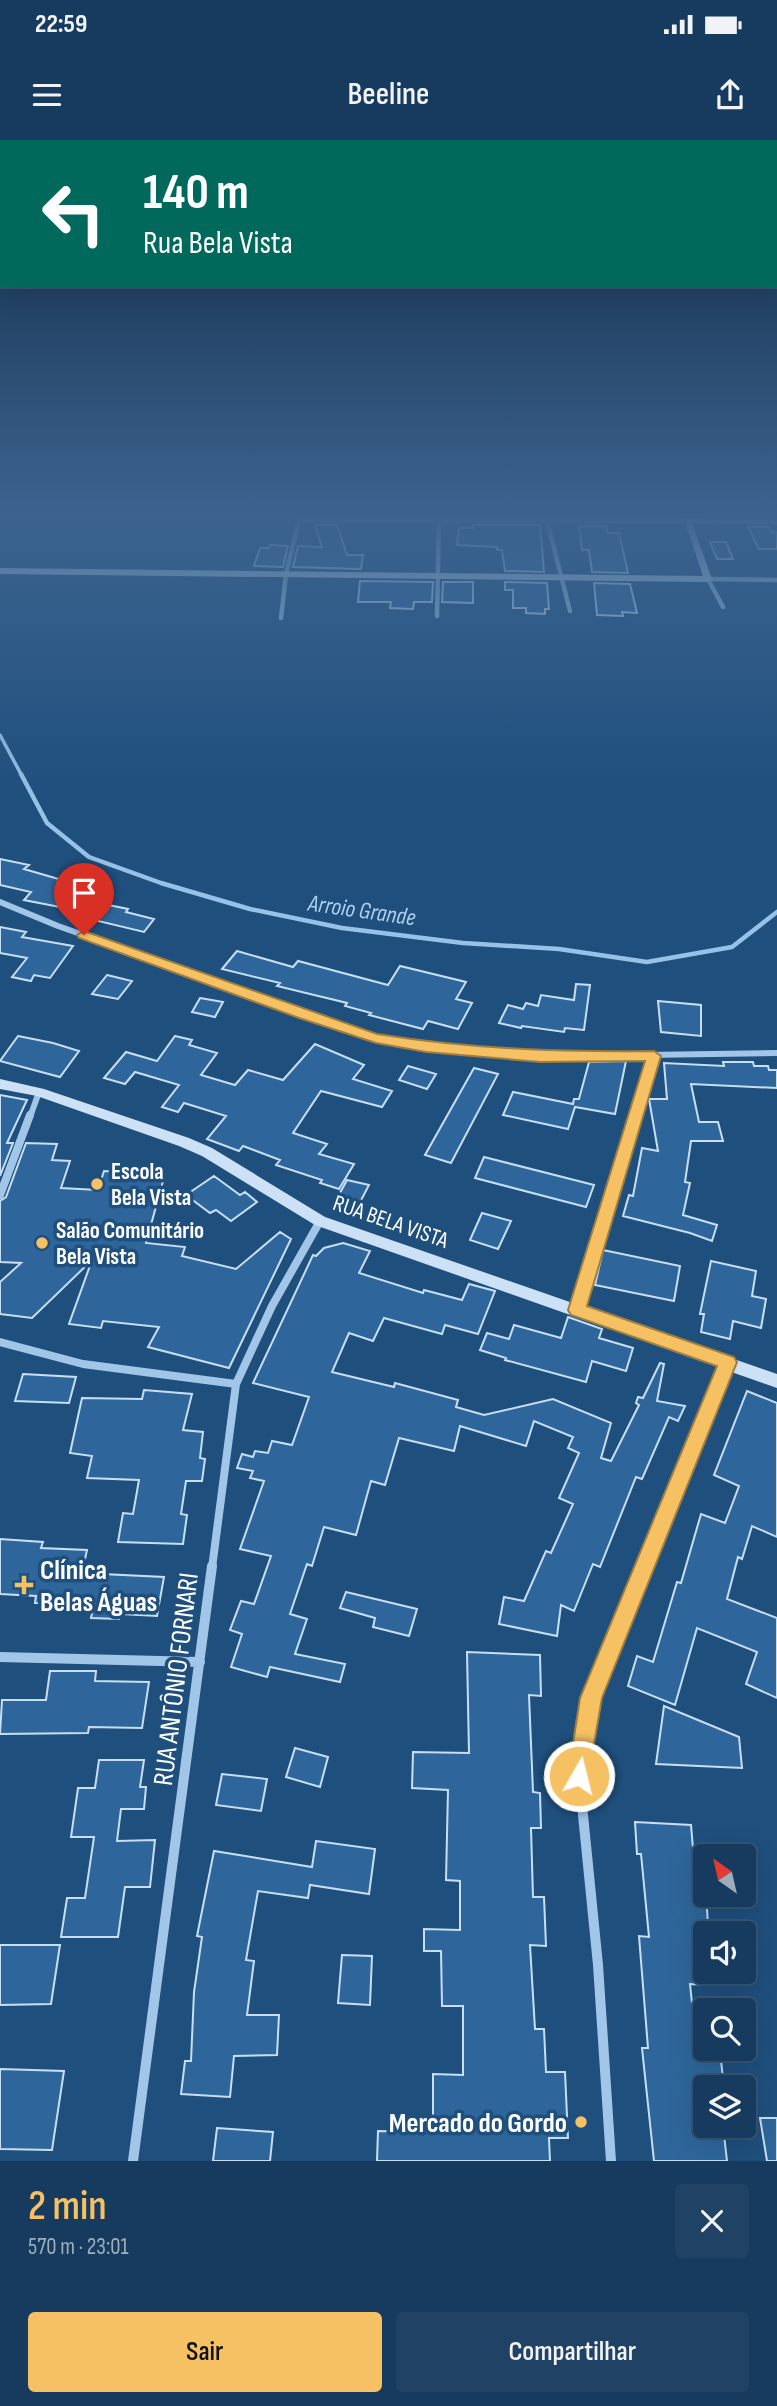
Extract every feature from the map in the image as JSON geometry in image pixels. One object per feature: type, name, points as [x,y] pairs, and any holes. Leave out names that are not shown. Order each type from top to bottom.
[{"type":"street","points":[[282,618],[283,610]]},
{"type":"street","points":[[437,610],[437,616]]},
{"type":"street","points":[[0,902],[58,926],[376,1038],[426,1047],[540,1057],[777,1054]]},
{"type":"street","points":[[577,1310],[654,1056]]},
{"type":"street","name":"RUA BELA VISTA","points":[[0,1084],[39,1092],[207,1152],[320,1221],[777,1381]]},
{"type":"street","points":[[0,1195],[39,1092]]},
{"type":"street","name":"RUA ANTÔNIO FORNARI","points":[[133,2161],[236,1384],[272,1306],[320,1221]]},
{"type":"street","points":[[0,1342],[83,1364],[236,1384]]},
{"type":"street","points":[[611,2161],[598,1965],[579,1776],[591,1698],[728,1362]]},
{"type":"street","points":[[0,1657],[200,1662]]},
{"type":"building","points":[[526,610],[545,610],[545,614],[526,613]]},
{"type":"building","points":[[597,610],[636,610],[637,613],[622,612],[623,616],[597,615]]},
{"type":"building","points":[[0,859],[29,865],[24,869],[69,882],[66,885],[90,890],[75,910],[24,900],[31,892],[0,885]]},
{"type":"building","points":[[84,900],[128,909],[126,912],[154,919],[144,932],[73,915]]},
{"type":"building","points":[[0,927],[26,932],[22,937],[73,946],[50,978],[34,975],[31,981],[12,977],[27,958],[0,953]]},
{"type":"building","points":[[237,951],[293,967],[298,961],[388,985],[400,966],[466,982],[456,999],[472,1003],[458,1029],[428,1021],[423,1029],[369,1015],[371,1013],[345,1006],[347,1003],[277,986],[280,983],[222,969]]},
{"type":"building","points":[[107,975],[132,981],[118,999],[92,994]]},
{"type":"building","points":[[576,984],[590,985],[584,1030],[565,1028],[564,1032],[499,1023],[508,1005],[523,1009],[526,1003],[538,1006],[541,995],[574,1000]]},
{"type":"building","points":[[200,998],[223,1002],[215,1017],[192,1012]]},
{"type":"building","points":[[658,1001],[701,1005],[701,1036],[661,1032]]},
{"type":"building","points":[[18,1036],[79,1051],[60,1077],[0,1061]]},
{"type":"building","points":[[175,1036],[192,1040],[189,1045],[217,1053],[201,1075],[235,1085],[248,1070],[283,1080],[315,1044],[364,1065],[353,1079],[392,1091],[382,1107],[321,1091],[293,1133],[327,1144],[319,1154],[354,1164],[339,1189],[320,1183],[322,1180],[276,1165],[280,1160],[243,1146],[239,1151],[207,1139],[226,1116],[184,1103],[178,1112],[162,1107],[179,1085],[135,1072],[125,1084],[104,1078],[126,1052],[157,1061]]},
{"type":"building","points":[[626,1061],[615,1114],[575,1107],[568,1129],[503,1115],[513,1092],[573,1104],[574,1099],[579,1099],[589,1062]]},
{"type":"building","points":[[723,1062],[753,1062],[754,1066],[768,1066],[769,1070],[777,1070],[777,1088],[691,1084],[699,1122],[718,1122],[723,1141],[691,1141],[685,1182],[690,1183],[683,1215],[717,1225],[712,1241],[623,1216],[629,1195],[633,1196],[642,1148],[658,1151],[649,1099],[667,1099],[664,1063],[724,1066]]},
{"type":"building","points":[[408,1066],[436,1074],[427,1089],[399,1080]]},
{"type":"building","points":[[474,1068],[498,1074],[451,1163],[425,1155]]},
{"type":"building","points":[[0,1095],[27,1100],[7,1143],[13,1143],[0,1176]]},
{"type":"building","points":[[26,1143],[57,1144],[52,1160],[70,1161],[61,1188],[98,1190],[104,1171],[165,1174],[146,1243],[185,1247],[182,1256],[236,1269],[280,1232],[291,1239],[229,1368],[148,1347],[159,1327],[103,1321],[101,1328],[69,1324],[92,1260],[32,1318],[0,1314],[0,1282],[21,1263],[0,1262],[0,1201],[6,1197]]},
{"type":"building","points":[[484,1157],[594,1185],[586,1207],[475,1178]]},
{"type":"building","points":[[214,1176],[240,1195],[245,1192],[257,1202],[231,1221],[216,1210],[210,1213],[186,1195]]},
{"type":"building","points":[[347,1180],[369,1185],[357,1208],[335,1202]]},
{"type":"building","points":[[482,1213],[511,1221],[498,1249],[470,1240]]},
{"type":"building","points":[[343,1243],[370,1251],[359,1273],[423,1293],[424,1290],[462,1300],[469,1284],[495,1291],[478,1334],[445,1325],[442,1334],[384,1318],[373,1341],[349,1333],[332,1372],[394,1387],[395,1383],[458,1400],[456,1407],[484,1415],[553,1399],[611,1423],[601,1458],[611,1461],[639,1405],[636,1403],[638,1397],[643,1398],[660,1363],[664,1364],[657,1401],[685,1406],[678,1421],[669,1417],[642,1479],[636,1477],[600,1567],[593,1564],[574,1611],[561,1605],[557,1636],[499,1624],[504,1597],[524,1601],[546,1551],[551,1553],[573,1504],[559,1498],[579,1453],[568,1448],[573,1437],[534,1421],[526,1446],[460,1426],[454,1451],[399,1438],[385,1485],[371,1481],[356,1535],[324,1527],[312,1566],[307,1564],[290,1614],[307,1619],[295,1654],[345,1664],[340,1682],[270,1667],[267,1677],[231,1667],[242,1634],[230,1630],[241,1601],[254,1604],[271,1556],[240,1549],[264,1481],[250,1478],[253,1471],[237,1468],[242,1454],[253,1457],[255,1451],[268,1453],[272,1441],[292,1445],[309,1397],[253,1383],[313,1255],[316,1256],[324,1248]]},
{"type":"building","points":[[603,1250],[680,1266],[674,1301],[595,1285]]},
{"type":"building","points":[[711,1261],[756,1271],[752,1296],[766,1299],[761,1328],[733,1321],[730,1339],[701,1332],[704,1314],[700,1314]]},
{"type":"building","points":[[568,1317],[602,1329],[599,1338],[633,1348],[626,1371],[592,1361],[586,1382],[505,1360],[506,1358],[480,1350],[487,1333],[509,1339],[514,1325],[561,1338]]},
{"type":"building","points":[[23,1374],[76,1377],[69,1403],[15,1401]]},
{"type":"building","points":[[144,1390],[192,1394],[183,1430],[203,1432],[200,1458],[205,1459],[202,1481],[186,1481],[181,1514],[187,1515],[183,1544],[118,1542],[123,1513],[133,1514],[139,1480],[87,1478],[92,1456],[70,1453],[82,1398],[142,1399]]},
{"type":"building","points":[[747,1391],[777,1403],[777,1537],[752,1526],[742,1559],[738,1557],[727,1599],[777,1618],[777,1698],[746,1684],[757,1652],[697,1628],[675,1705],[628,1686],[637,1656],[653,1662],[677,1582],[681,1583],[701,1514],[725,1523],[739,1486],[714,1475]]},
{"type":"building","points":[[0,1539],[43,1542],[41,1548],[87,1550],[82,1573],[164,1577],[157,1616],[120,1614],[119,1619],[91,1618],[94,1604],[35,1603],[36,1596],[0,1594]]},
{"type":"building","points":[[346,1592],[417,1609],[409,1636],[373,1627],[375,1618],[340,1608]]},
{"type":"building","points":[[467,1652],[540,1655],[541,1696],[529,1695],[533,1792],[540,1793],[541,1828],[531,1828],[533,1897],[544,1897],[546,1946],[530,1945],[535,2029],[544,2029],[546,2072],[565,2072],[568,2138],[549,2138],[550,2161],[377,2161],[378,2131],[433,2132],[433,2074],[463,2075],[463,2006],[442,2006],[441,1951],[424,1951],[424,1929],[460,1930],[460,1881],[446,1880],[448,1790],[412,1788],[413,1752],[469,1753]]},
{"type":"building","points":[[50,1671],[96,1671],[95,1681],[149,1682],[142,1728],[89,1727],[88,1733],[0,1734],[2,1700],[46,1700]]},
{"type":"building","points":[[664,1706],[739,1737],[742,1768],[656,1764]]},
{"type":"building","points":[[295,1748],[328,1757],[320,1787],[286,1777]]},
{"type":"building","points":[[99,1760],[144,1760],[140,1787],[146,1787],[144,1809],[121,1809],[117,1841],[155,1840],[150,1887],[125,1887],[118,1937],[61,1937],[67,1898],[85,1898],[94,1837],[71,1837],[78,1788],[95,1788]]},
{"type":"building","points":[[222,1774],[267,1779],[261,1811],[216,1805]]},
{"type":"building","points":[[635,1822],[691,1825],[693,1908],[707,1908],[708,1921],[693,1921],[693,1984],[706,1985],[690,1984],[693,2061],[721,2061],[723,2075],[693,2075],[693,2138],[724,2138],[727,2161],[654,2161],[642,2048],[648,2048],[639,1936],[649,1937],[641,1854],[637,1854]]},
{"type":"building","points":[[316,1841],[375,1849],[369,1894],[310,1885],[308,1898],[258,1891],[246,1960],[254,1961],[247,2015],[279,2015],[277,2055],[234,2056],[230,2097],[181,2094],[185,2061],[191,2061],[194,1992],[202,1937],[197,1936],[214,1851],[312,1867]]},
{"type":"building","points":[[0,1945],[60,1945],[51,2004],[0,2005]]},
{"type":"building","points":[[342,1955],[372,1956],[370,2005],[338,2003]]},
{"type":"building","points":[[0,2069],[64,2071],[52,2150],[0,2149]]},
{"type":"building","points":[[760,2118],[777,2118],[777,2161],[767,2161]]},
{"type":"building","points":[[217,2128],[273,2132],[270,2161],[213,2161]]},
{"type":"waterway","name":"Arroio Grande","points":[[0,735],[22,776]]},
{"type":"waterway","name":"Arroio Grande","points":[[21,774],[47,823],[89,857],[161,883],[250,909],[342,928],[463,943],[559,949],[647,962],[732,947],[777,912]]},
{"type":"place","name":"Escola Bela Vista","points":[[97,1184]]},
{"type":"place","name":"Salão Comunitário Bela Vista","points":[[42,1243]]},
{"type":"place","name":"Clínica Belas Águas","points":[[24,1585]]},
{"type":"place","name":"Mercado do Gordo","points":[[581,2122]]},
{"type":"route","points":[[84,935],[304,1015],[376,1038],[426,1047],[540,1057],[654,1056],[577,1310],[728,1362],[591,1698],[579,1776]]}]
